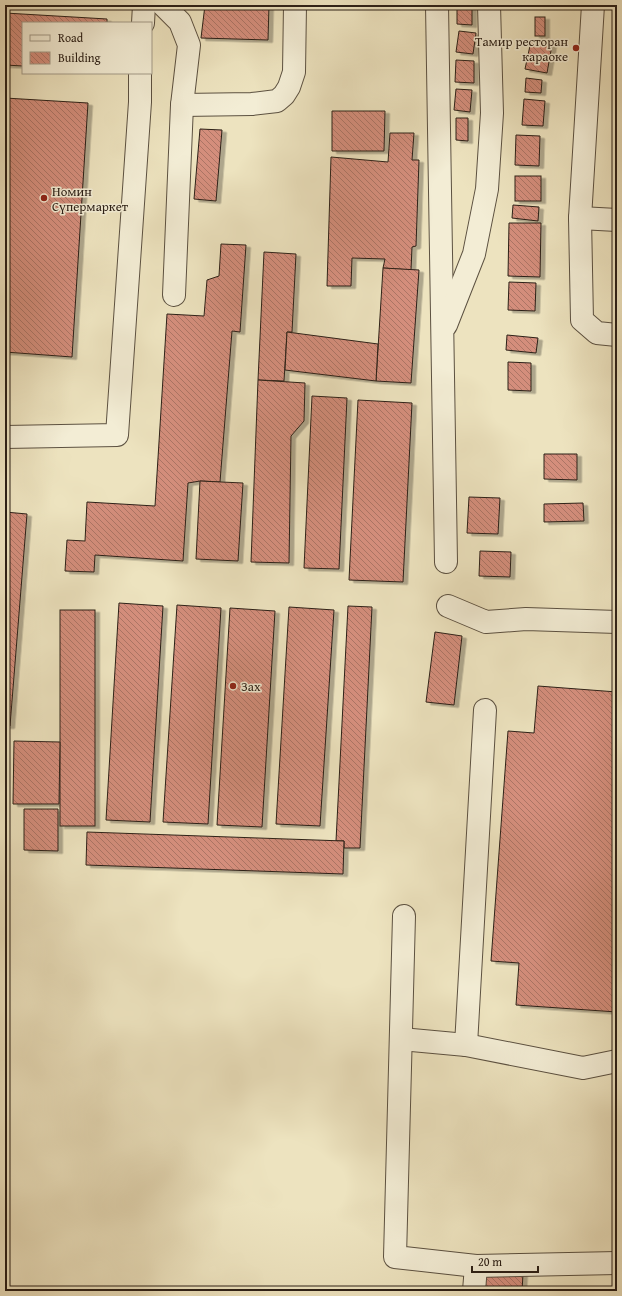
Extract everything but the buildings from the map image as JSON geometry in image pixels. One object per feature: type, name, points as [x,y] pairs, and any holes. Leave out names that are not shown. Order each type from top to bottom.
[{"type":"street","points":[[143,22],[144,5]]},
{"type":"street","points":[[163,5],[180,22],[189,45],[182,105],[174,296]]},
{"type":"street","points":[[182,105],[258,103],[277,101],[284,95],[289,87],[294,72],[295,5]]},
{"type":"street","points":[[437,5],[446,562]]},
{"type":"street","points":[[442,336],[474,254],[487,189],[492,114],[489,5]]},
{"type":"street","points":[[593,5],[580,218],[582,320],[597,333],[617,335]]},
{"type":"street","points":[[5,437],[117,435],[139,110],[140,74]]},
{"type":"street","points":[[580,218],[617,220]]},
{"type":"street","points":[[448,606],[486,622],[526,619],[617,622]]},
{"type":"street","points":[[466,1045],[485,710]]},
{"type":"street","points":[[404,916],[395,1257],[476,1266],[617,1263]]},
{"type":"street","points":[[401,1039],[466,1045],[583,1068],[617,1061]]},
{"type":"street","points":[[474,1291],[476,1266]]},
{"type":"place","name":"Тамир ресторан караоке","points":[[576,48]]},
{"type":"place","name":"Номин Сүпермаркет","points":[[44,198]]},
{"type":"place","name":"Зах","points":[[233,686]]}]
